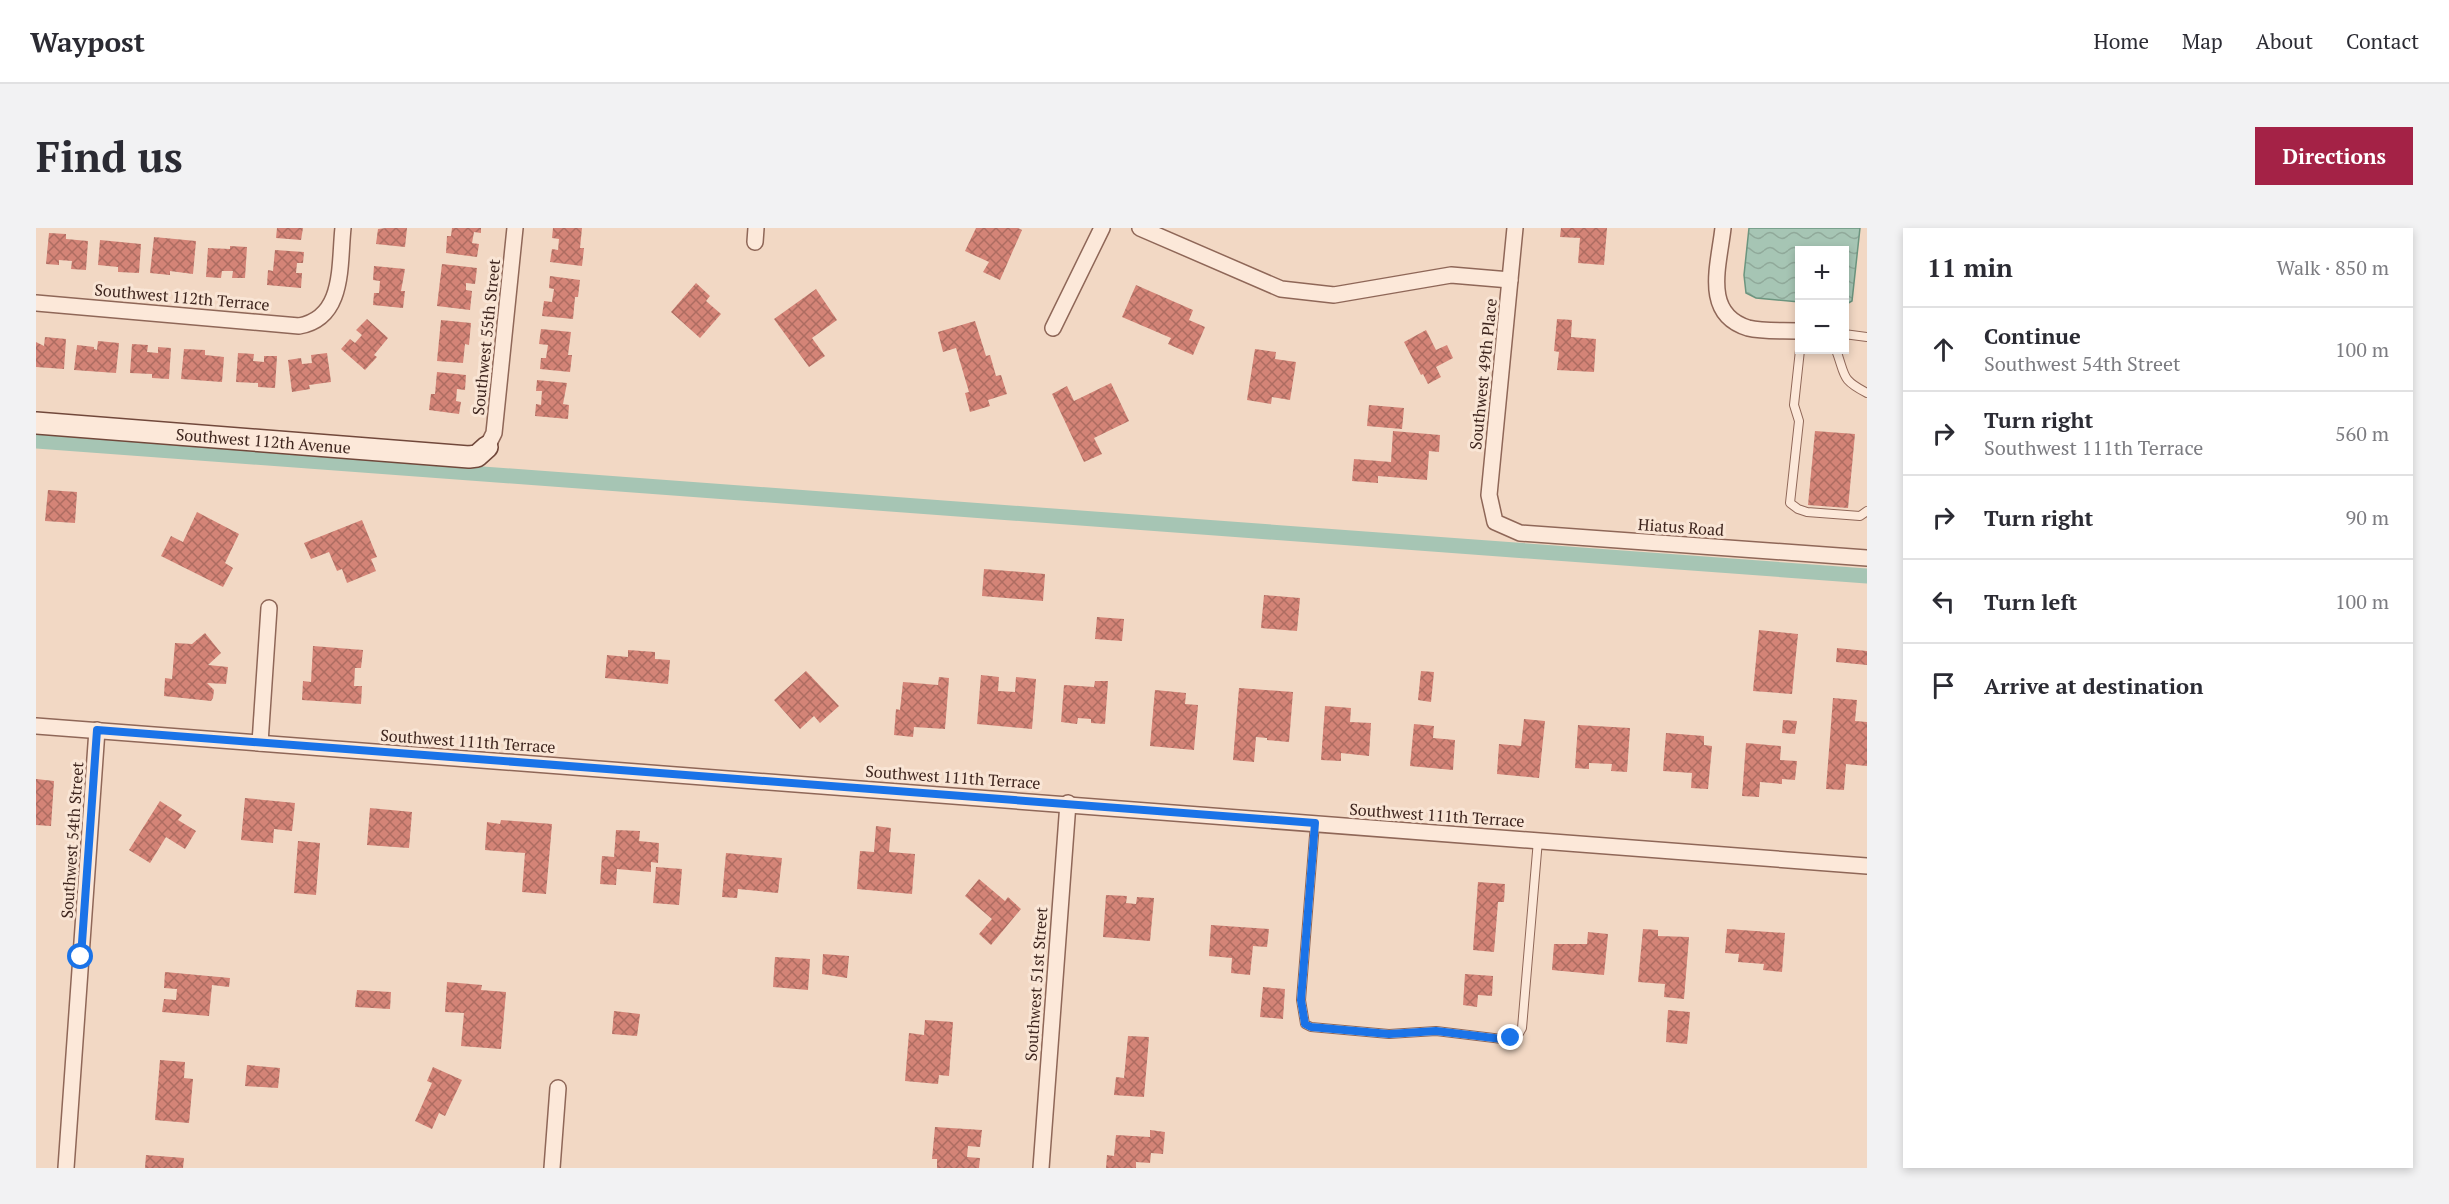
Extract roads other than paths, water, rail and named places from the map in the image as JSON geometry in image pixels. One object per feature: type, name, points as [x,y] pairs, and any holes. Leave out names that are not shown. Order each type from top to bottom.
[{"type":"street","name":"Southwest 112th Terrace","points":[[36,303],[299,326],[315,321],[330,309],[335,293],[343,228]]},
{"type":"street","name":"Southwest 55th Street","points":[[487,447],[495,433],[515,228]]},
{"type":"street","points":[[1053,328],[1102,228]]},
{"type":"street","points":[[1140,228],[1281,290],[1334,295],[1451,275],[1510,280]]},
{"type":"street","name":"Southwest 49th Place","points":[[1496,522],[1489,495],[1515,228]]},
{"type":"street","points":[[1723,228],[1717,291],[1720,309],[1730,320],[1750,328],[1795,331]]},
{"type":"street","name":"Southwest 112th Avenue","points":[[36,423],[469,458],[477,456],[487,447]]},
{"type":"street","name":"Hiatus Road","points":[[1496,522],[1520,533],[1867,558]]},
{"type":"street","points":[[260,743],[269,608]]},
{"type":"street","name":"Southwest 111th Terrace","points":[[36,726],[1068,803],[1867,866]]},
{"type":"street","name":"Southwest 54th Street","points":[[66,1168],[97,730]]},
{"type":"street","name":"Southwest 51st Street","points":[[1041,1168],[1068,803]]},
{"type":"street","points":[[552,1168],[558,1088]]},
{"type":"lane","points":[[1849,335],[1867,337]]},
{"type":"lane","points":[[1800,354],[1794,405],[1799,421],[1790,503],[1808,512],[1860,516],[1867,511]]},
{"type":"lane","points":[[1837,354],[1842,373],[1848,382],[1867,393]]},
{"type":"lane","points":[[1315,823],[1301,1000],[1305,1024],[1311,1027],[1389,1034],[1436,1031],[1502,1039],[1518,1035],[1522,1028],[1538,840]]},
{"type":"water","points":[[1749,228],[1860,228],[1852,301],[1849,303],[1849,246],[1795,246],[1795,302],[1756,298],[1746,293],[1744,275]]},
{"type":"waterway","points":[[36,441],[1867,576]]}]
